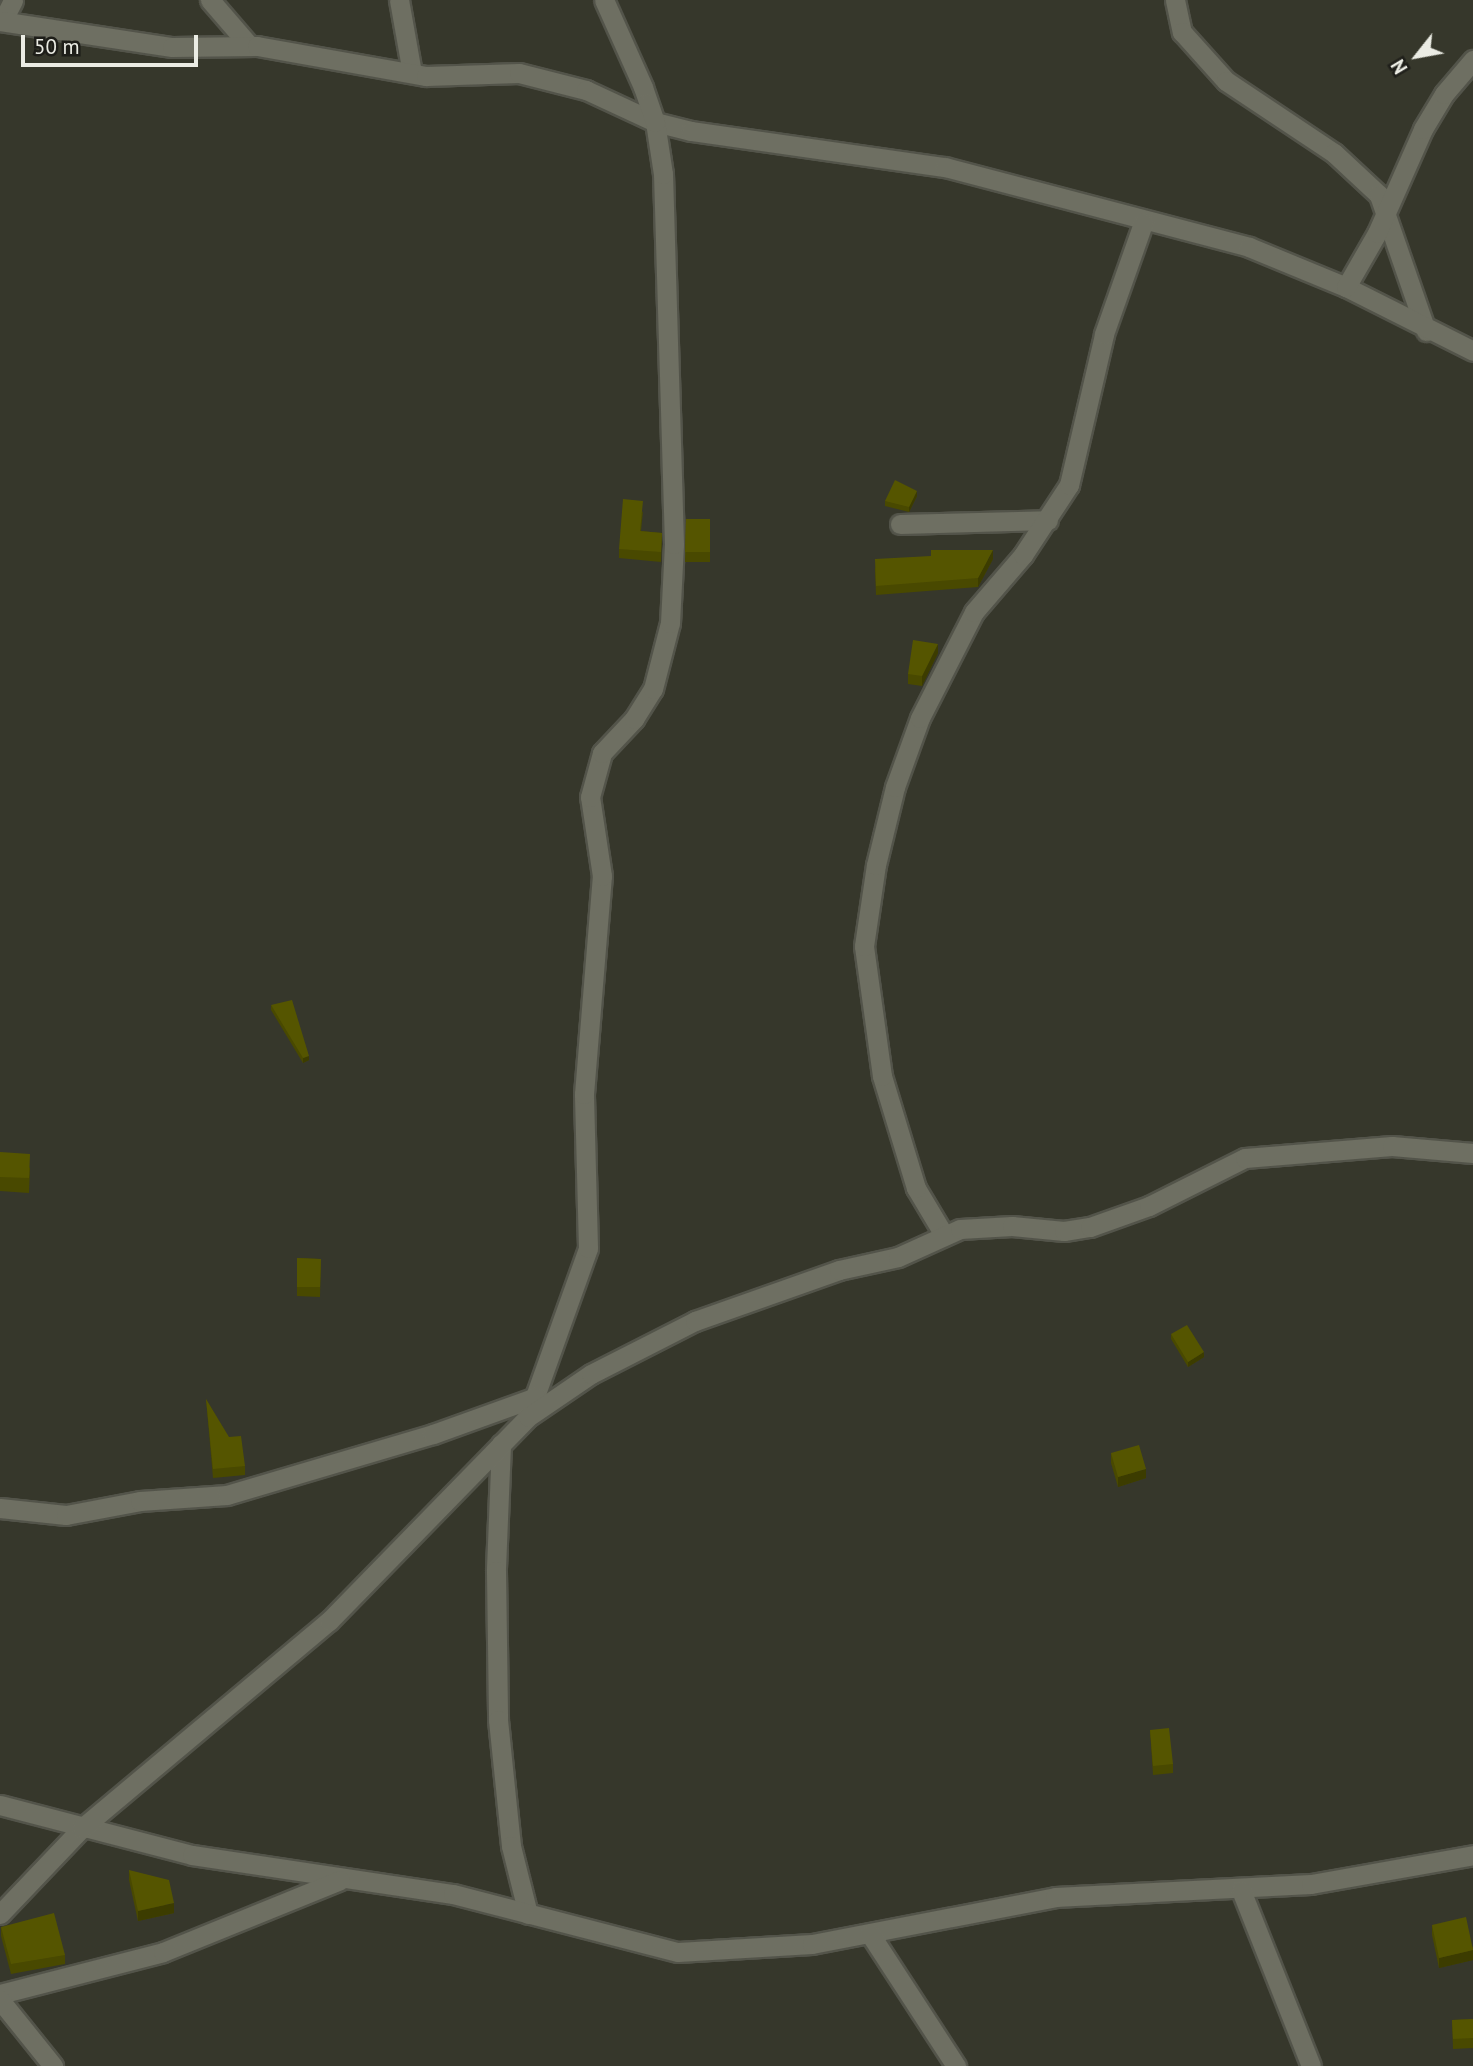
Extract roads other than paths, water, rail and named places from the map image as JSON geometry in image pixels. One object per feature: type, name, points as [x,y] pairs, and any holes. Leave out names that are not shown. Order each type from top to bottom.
[{"type":"street","points":[[13,0],[2,21],[172,47],[248,44],[412,73],[519,73],[586,90],[655,122],[730,139],[945,167],[1143,223],[1249,247],[1346,287],[1426,331],[1473,351]]},
{"type":"street","points":[[211,0],[248,44]]},
{"type":"street","points":[[399,0],[412,73]]},
{"type":"street","points":[[528,1417],[588,1248],[584,1082],[602,876],[590,797],[602,752],[634,719],[653,689],[670,623],[674,544],[665,209],[655,122],[604,0]]},
{"type":"street","points":[[1175,0],[1182,32],[1226,80],[1334,153],[1374,189],[1386,210],[1426,331]]},
{"type":"street","points":[[1346,287],[1386,210],[1423,129],[1444,94],[1473,60]]},
{"type":"street","points":[[944,1235],[916,1188],[882,1076],[864,946],[876,865],[895,787],[919,718],[981,602],[1048,520],[1076,465],[1104,334],[1143,223]]},
{"type":"street","points":[[900,524],[1048,520]]},
{"type":"street","points":[[0,1914],[82,1828],[275,1670],[528,1417],[591,1374],[695,1321],[839,1270],[898,1257],[944,1235],[984,1226],[1065,1231],[1090,1227],[1149,1206],[1245,1158],[1392,1146],[1473,1153]]},
{"type":"street","points":[[0,1508],[66,1515],[140,1501],[228,1495],[433,1434],[536,1396]]},
{"type":"street","points":[[501,1444],[496,1572],[498,1720],[511,1846],[528,1914]]},
{"type":"street","points":[[0,1805],[192,1856],[453,1894],[678,1952],[737,1952],[870,1934],[1055,1897],[1105,1892],[1241,1890],[1369,1875],[1473,1855]]},
{"type":"street","points":[[0,1994],[163,1952],[344,1878]]},
{"type":"street","points":[[1241,1890],[1311,2066]]},
{"type":"street","points":[[870,1934],[956,2066]]},
{"type":"street","points":[[0,2000],[52,2066]]}]
